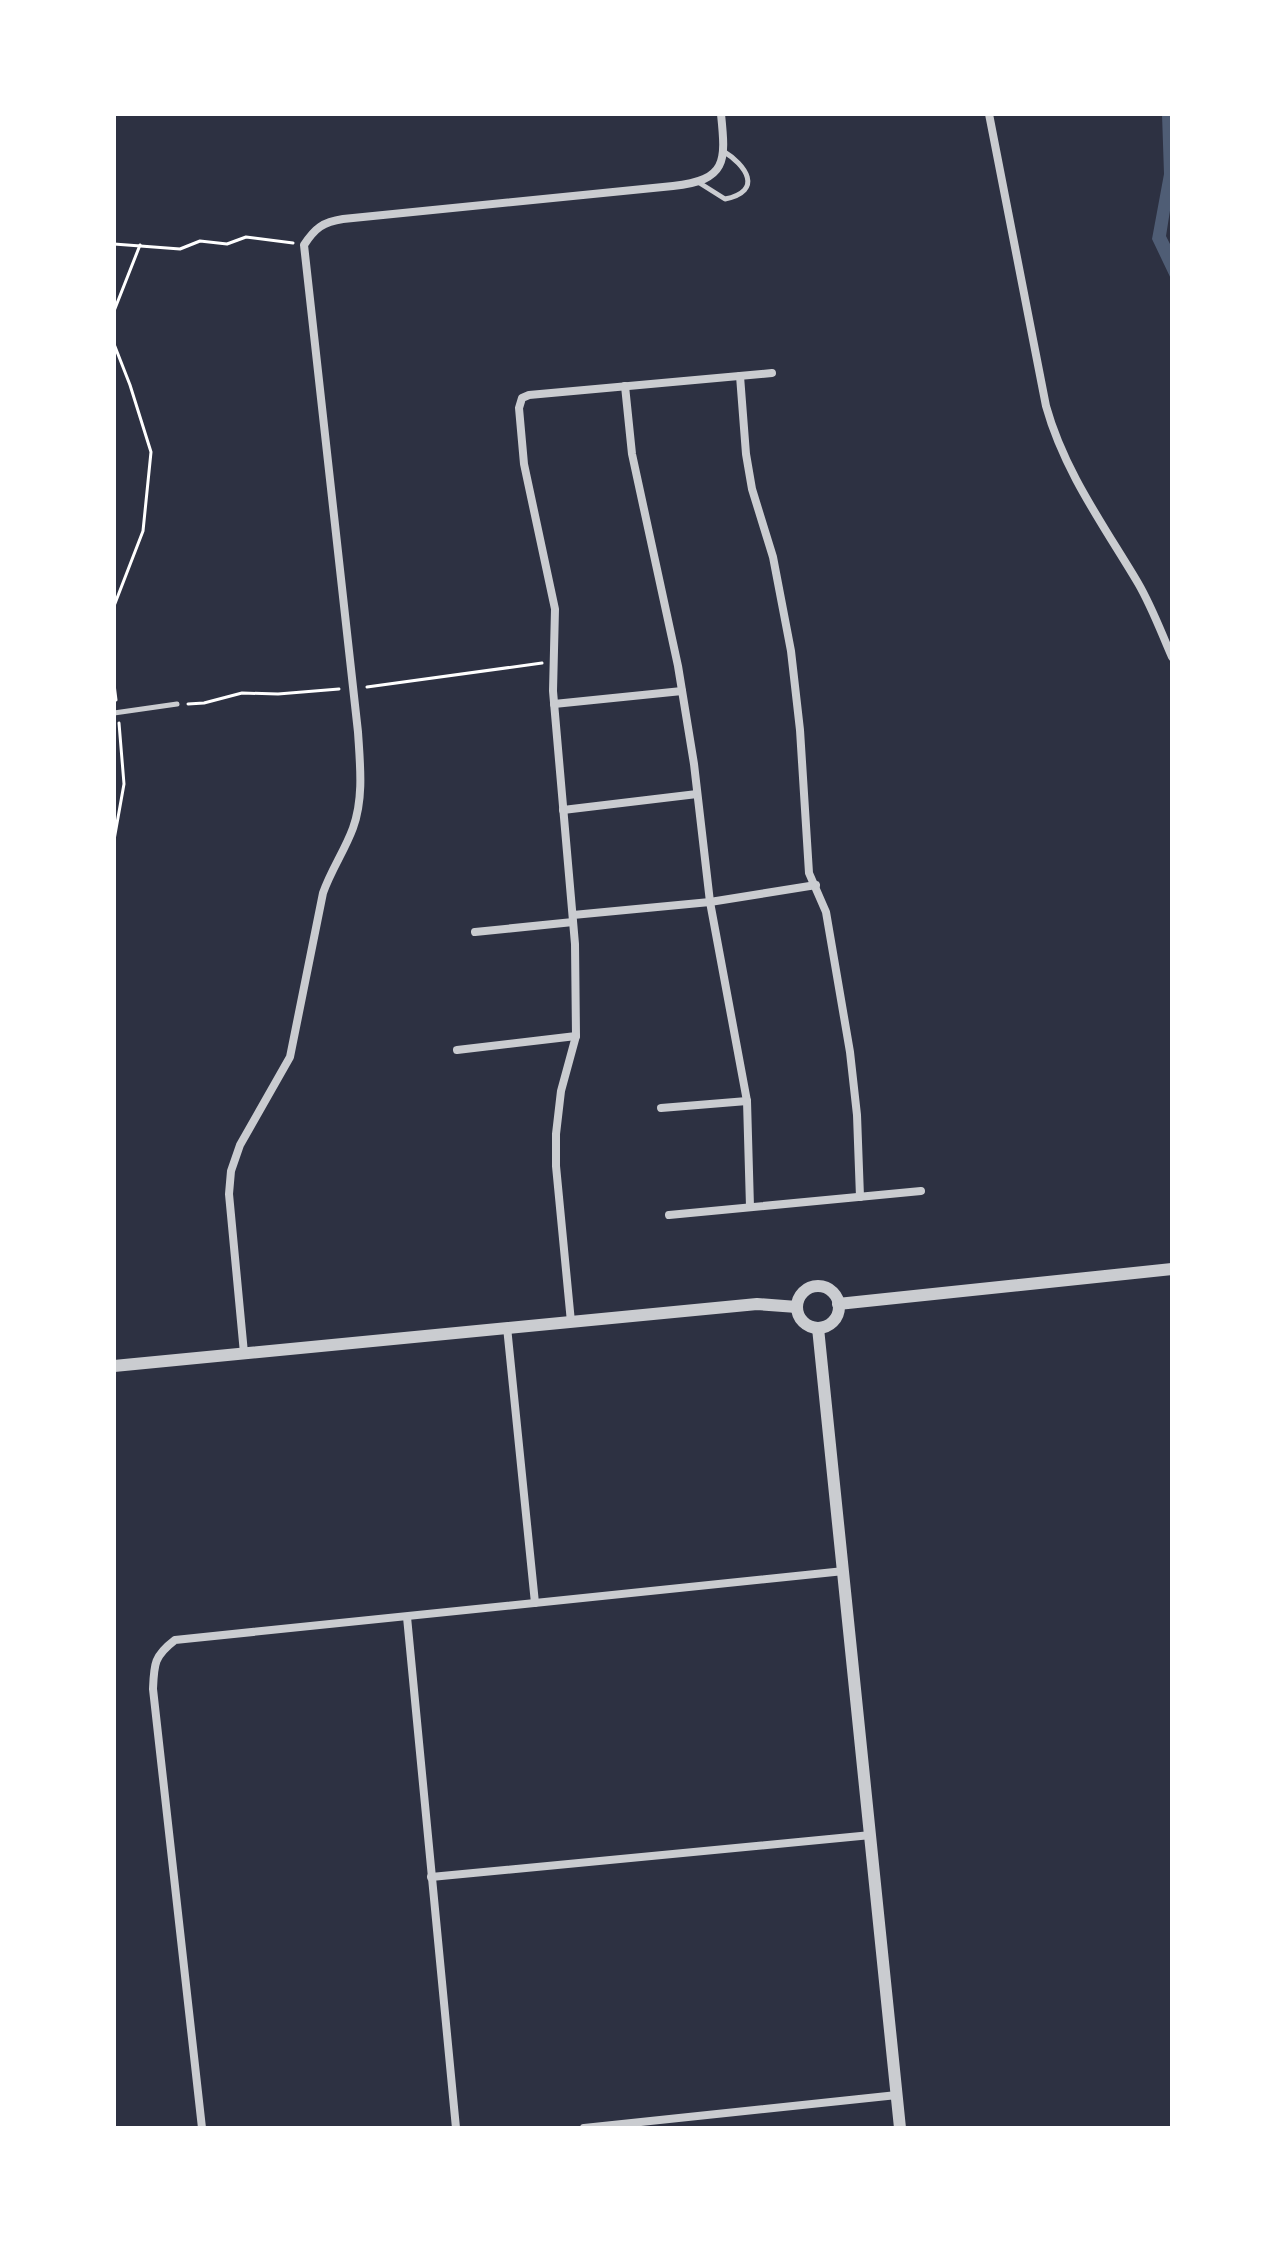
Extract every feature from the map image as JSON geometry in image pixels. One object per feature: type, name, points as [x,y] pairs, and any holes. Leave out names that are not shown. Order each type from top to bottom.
[{"type":"street","points":[[244,1353],[229,1194],[231,1171],[240,1145],[290,1057],[323,893],[352,830],[360,785],[358,732],[304,245],[316,228],[327,221],[697,181],[718,169],[723,160],[721,114]]},
{"type":"street","points":[[989,114],[1046,406],[1055,438],[1151,608],[1172,657]]},
{"type":"street","points":[[571,1322],[556,1166],[556,1134],[561,1091],[576,1036],[573,918],[554,704],[555,609],[524,464],[519,408],[522,398],[529,395],[772,373]]},
{"type":"street","points":[[740,376],[752,489],[773,557],[791,651],[800,730],[806,858],[826,912],[850,1052],[857,1115],[860,1197]]},
{"type":"street","points":[[625,386],[632,454],[682,691],[710,902],[747,1101],[750,1207]]},
{"type":"street","points":[[554,704],[682,691]]},
{"type":"street","points":[[563,810],[697,794]]},
{"type":"street","points":[[475,932],[816,885]]},
{"type":"street","points":[[457,1050],[576,1036]]},
{"type":"street","points":[[661,1108],[747,1101]]},
{"type":"street","points":[[669,1215],[921,1191]]},
{"type":"street","points":[[838,1304],[1172,1269]]},
{"type":"street","points":[[813,1286],[832,1292],[838,1304],[836,1318],[818,1328],[805,1324],[797,1307],[801,1294],[813,1286]]},
{"type":"street","points":[[114,1366],[757,1304],[797,1307]]},
{"type":"street","points":[[507,1327],[535,1603]]},
{"type":"street","points":[[818,1328],[900,2128]]},
{"type":"street","points":[[202,2128],[153,1689],[154,1666],[160,1651],[175,1640],[844,1571]]},
{"type":"street","points":[[407,1617],[456,2128]]},
{"type":"street","points":[[431,1877],[871,1835]]},
{"type":"street","points":[[584,2128],[897,2095]]},
{"type":"lane","points":[[697,181],[725,199],[741,193],[747,186],[748,177],[737,160],[723,151]]},
{"type":"lane","points":[[116,713],[177,704]]},
{"type":"path","points":[[114,244],[180,249],[200,241],[227,244],[246,237],[304,245]]},
{"type":"path","points":[[114,311],[140,245]]},
{"type":"path","points":[[114,344],[151,452],[143,531],[114,606]]},
{"type":"path","points":[[114,684],[124,784],[114,840]]},
{"type":"water","points":[[1162,114],[1172,114],[1172,198],[1166,236],[1172,248],[1172,281],[1152,239],[1164,174]]}]
